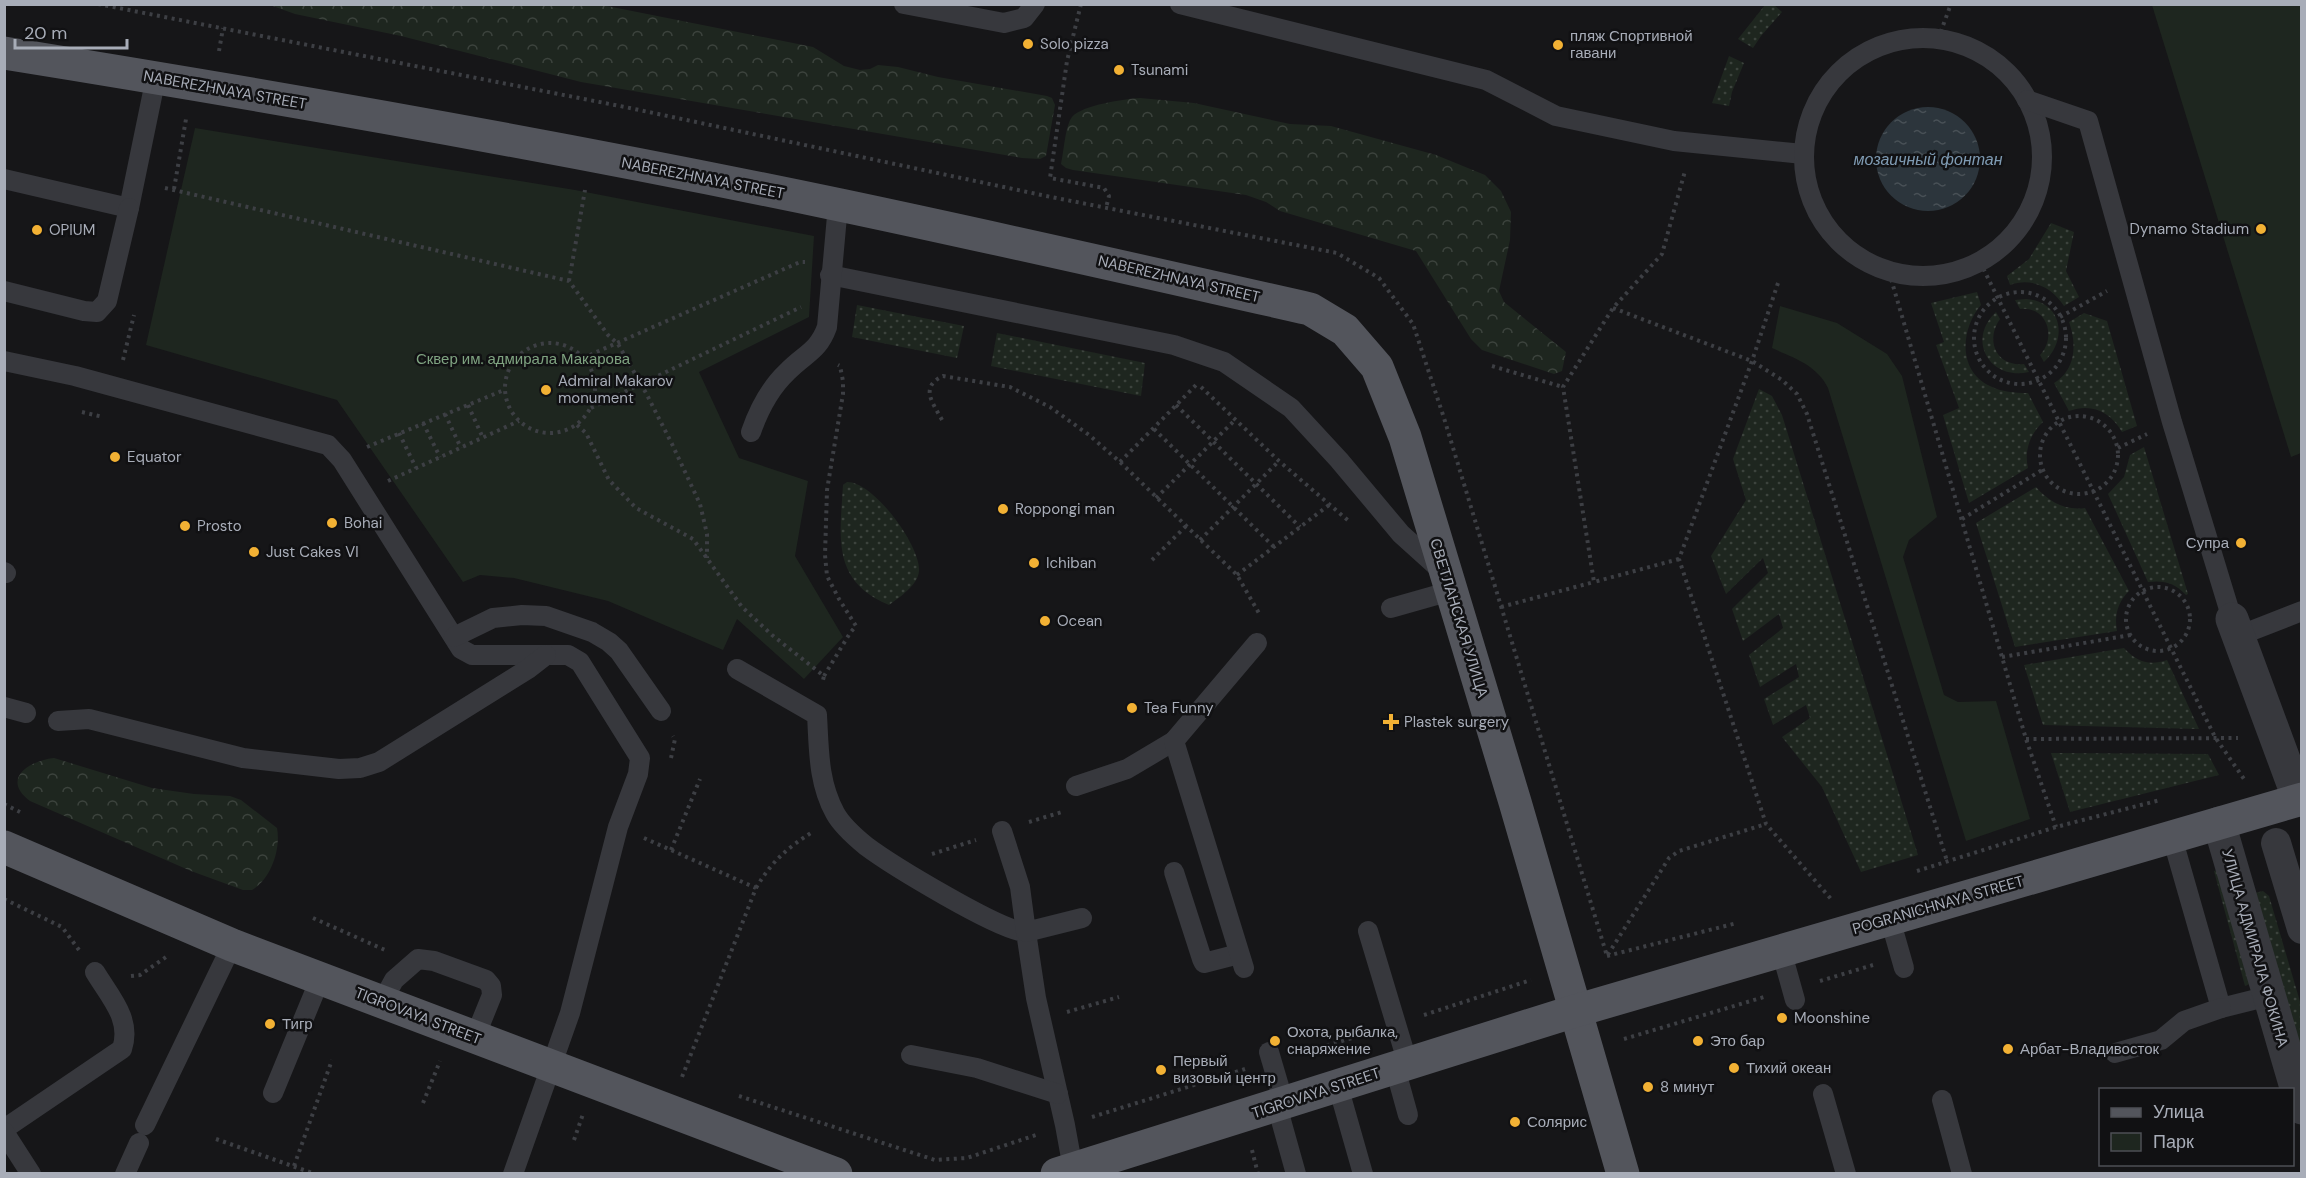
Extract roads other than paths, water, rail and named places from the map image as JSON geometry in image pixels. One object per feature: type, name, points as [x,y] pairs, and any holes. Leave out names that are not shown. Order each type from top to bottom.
[{"type":"main road","name":"NABEREZHNAYA STREET","points":[[4,53],[156,77],[578,154],[838,205],[1310,309],[1345,330],[1377,367]]},
{"type":"main road","name":"СВЕТЛАНСКАЯ УЛИЦА","points":[[1377,367],[1405,437],[1623,1173]]},
{"type":"main road","name":"POGRANICHNAYA STREET","points":[[1575,1011],[2300,800]]},
{"type":"main road","name":"TIGROVAYA STREET","points":[[4,847],[232,945],[836,1173]]},
{"type":"main road","name":"TIGROVAYA STREET","points":[[1065,1171],[1575,1011]]},
{"type":"street","points":[[2235,628],[2300,800]]},
{"type":"street","name":"УЛИЦА АДМИРАЛА ФОКИНА","points":[[2219,823],[2301,1108]]},
{"type":"street","points":[[2276,843],[2301,929]]},
{"type":"lane","points":[[904,4],[1004,23],[1024,18],[1035,4]]},
{"type":"lane","points":[[1180,4],[1486,80],[1556,116],[1674,141],[1803,154]]},
{"type":"lane","points":[[1938,39],[1957,43],[1985,56],[2009,75],[2028,100],[2038,130],[2042,161],[2037,192],[2024,220],[2012,236],[1980,262],[1951,274],[1920,277],[1889,272],[1861,259],[1836,240],[1818,214],[1807,185],[1803,154],[1808,124],[1821,95],[1840,71],[1866,52],[1895,41],[1938,39]]},
{"type":"lane","points":[[4,291],[90,312],[97,312],[107,301],[156,77]]},
{"type":"lane","points":[[2028,100],[2088,121],[2172,422],[2235,628],[2301,611]]},
{"type":"lane","points":[[4,179],[129,208]]},
{"type":"lane","points":[[751,432],[762,403],[788,371],[822,340],[827,327],[838,205]]},
{"type":"lane","points":[[830,275],[1178,347],[1224,362],[1291,408],[1339,460],[1401,534],[1449,583],[1391,608]]},
{"type":"lane","points":[[4,361],[75,376],[328,445],[342,460],[462,649],[472,655],[567,655],[580,662],[640,758],[638,774],[618,827],[570,1013],[513,1173]]},
{"type":"lane","points":[[454,637],[493,618],[522,615],[546,616],[592,632],[619,651],[661,711]]},
{"type":"lane","points":[[1076,786],[1127,769],[1174,741],[1257,643]]},
{"type":"lane","points":[[58,721],[89,719],[243,758],[339,769],[360,768],[379,762],[519,675],[546,655]]},
{"type":"lane","points":[[737,669],[817,715],[824,790],[836,816],[865,846],[894,865],[1014,931],[1026,932],[1082,918]]},
{"type":"lane","points":[[4,707],[26,713]]},
{"type":"lane","points":[[1174,741],[1241,961],[1204,963],[1174,872]]},
{"type":"lane","points":[[1002,831],[1020,887],[1040,1020],[1065,1125],[1065,1171]]},
{"type":"lane","points":[[2172,837],[2221,1008]]},
{"type":"lane","points":[[1890,919],[1904,968]]},
{"type":"lane","points":[[1368,932],[1396,1025],[1408,1115]]},
{"type":"lane","points":[[125,1173],[232,945]]},
{"type":"lane","points":[[1781,950],[1795,1000]]},
{"type":"lane","points":[[382,1002],[394,980],[418,959],[434,961],[486,980],[491,986],[492,995],[475,1037]]},
{"type":"lane","points":[[31,1173],[4,1131],[122,1049],[126,1037],[125,1023],[95,972]]},
{"type":"lane","points":[[273,1093],[320,979]]},
{"type":"lane","points":[[2115,1053],[2161,1040],[2184,1021],[2221,1008],[2269,996]]},
{"type":"lane","points":[[911,1055],[977,1068],[1058,1094]]},
{"type":"lane","points":[[1270,1057],[1296,1173]]},
{"type":"lane","points":[[1338,1086],[1363,1173]]},
{"type":"lane","points":[[1823,1094],[1846,1173]]},
{"type":"lane","points":[[1942,1100],[1962,1173]]},
{"type":"water","name":"мозаичный фонтан","points":[[1928,107],[1948,111],[1965,122],[1976,139],[1980,159],[1976,179],[1965,196],[1948,207],[1928,211],[1908,207],[1891,196],[1880,179],[1876,159],[1880,139],[1891,122],[1908,111]]},
{"type":"place","name":"Solo pizza","points":[[1028,44]]},
{"type":"place","name":"пляж Спортивной гавани","points":[[1558,45]]},
{"type":"place","name":"Tsunami","points":[[1119,70]]},
{"type":"place","name":"Dynamo Stadium","points":[[2261,229]]},
{"type":"place","name":"OPIUM","points":[[37,230]]},
{"type":"place","name":"Admiral Makarov monument","points":[[546,390]]},
{"type":"place","name":"Equator","points":[[115,457]]},
{"type":"place","name":"Roppongi man","points":[[1003,509]]},
{"type":"place","name":"Bohai","points":[[332,523]]},
{"type":"place","name":"Prosto","points":[[185,526]]},
{"type":"place","name":"Супра","points":[[2241,543]]},
{"type":"place","name":"Just Cakes Vl","points":[[254,552]]},
{"type":"place","name":"Ichiban","points":[[1034,563]]},
{"type":"place","name":"Ocean","points":[[1045,621]]},
{"type":"place","name":"Tea Funny","points":[[1132,708]]},
{"type":"place","name":"Plastek surgery","points":[[1391,722]]},
{"type":"place","name":"Moonshine","points":[[1782,1018]]},
{"type":"place","name":"Тигр","points":[[270,1024]]},
{"type":"place","name":"Охота, рыбалка, снаряжение","points":[[1275,1041]]},
{"type":"place","name":"Это бар","points":[[1698,1041]]},
{"type":"place","name":"Арбат-Владивосток","points":[[2008,1049]]},
{"type":"place","name":"Тихий океан","points":[[1734,1068]]},
{"type":"place","name":"Первый визовый центр","points":[[1161,1070]]},
{"type":"place","name":"8 минут","points":[[1648,1087]]},
{"type":"place","name":"Солярис","points":[[1515,1122]]},
{"type":"park label","name":"Сквер им. адмирала Макарова","points":[[523,359]]}]
